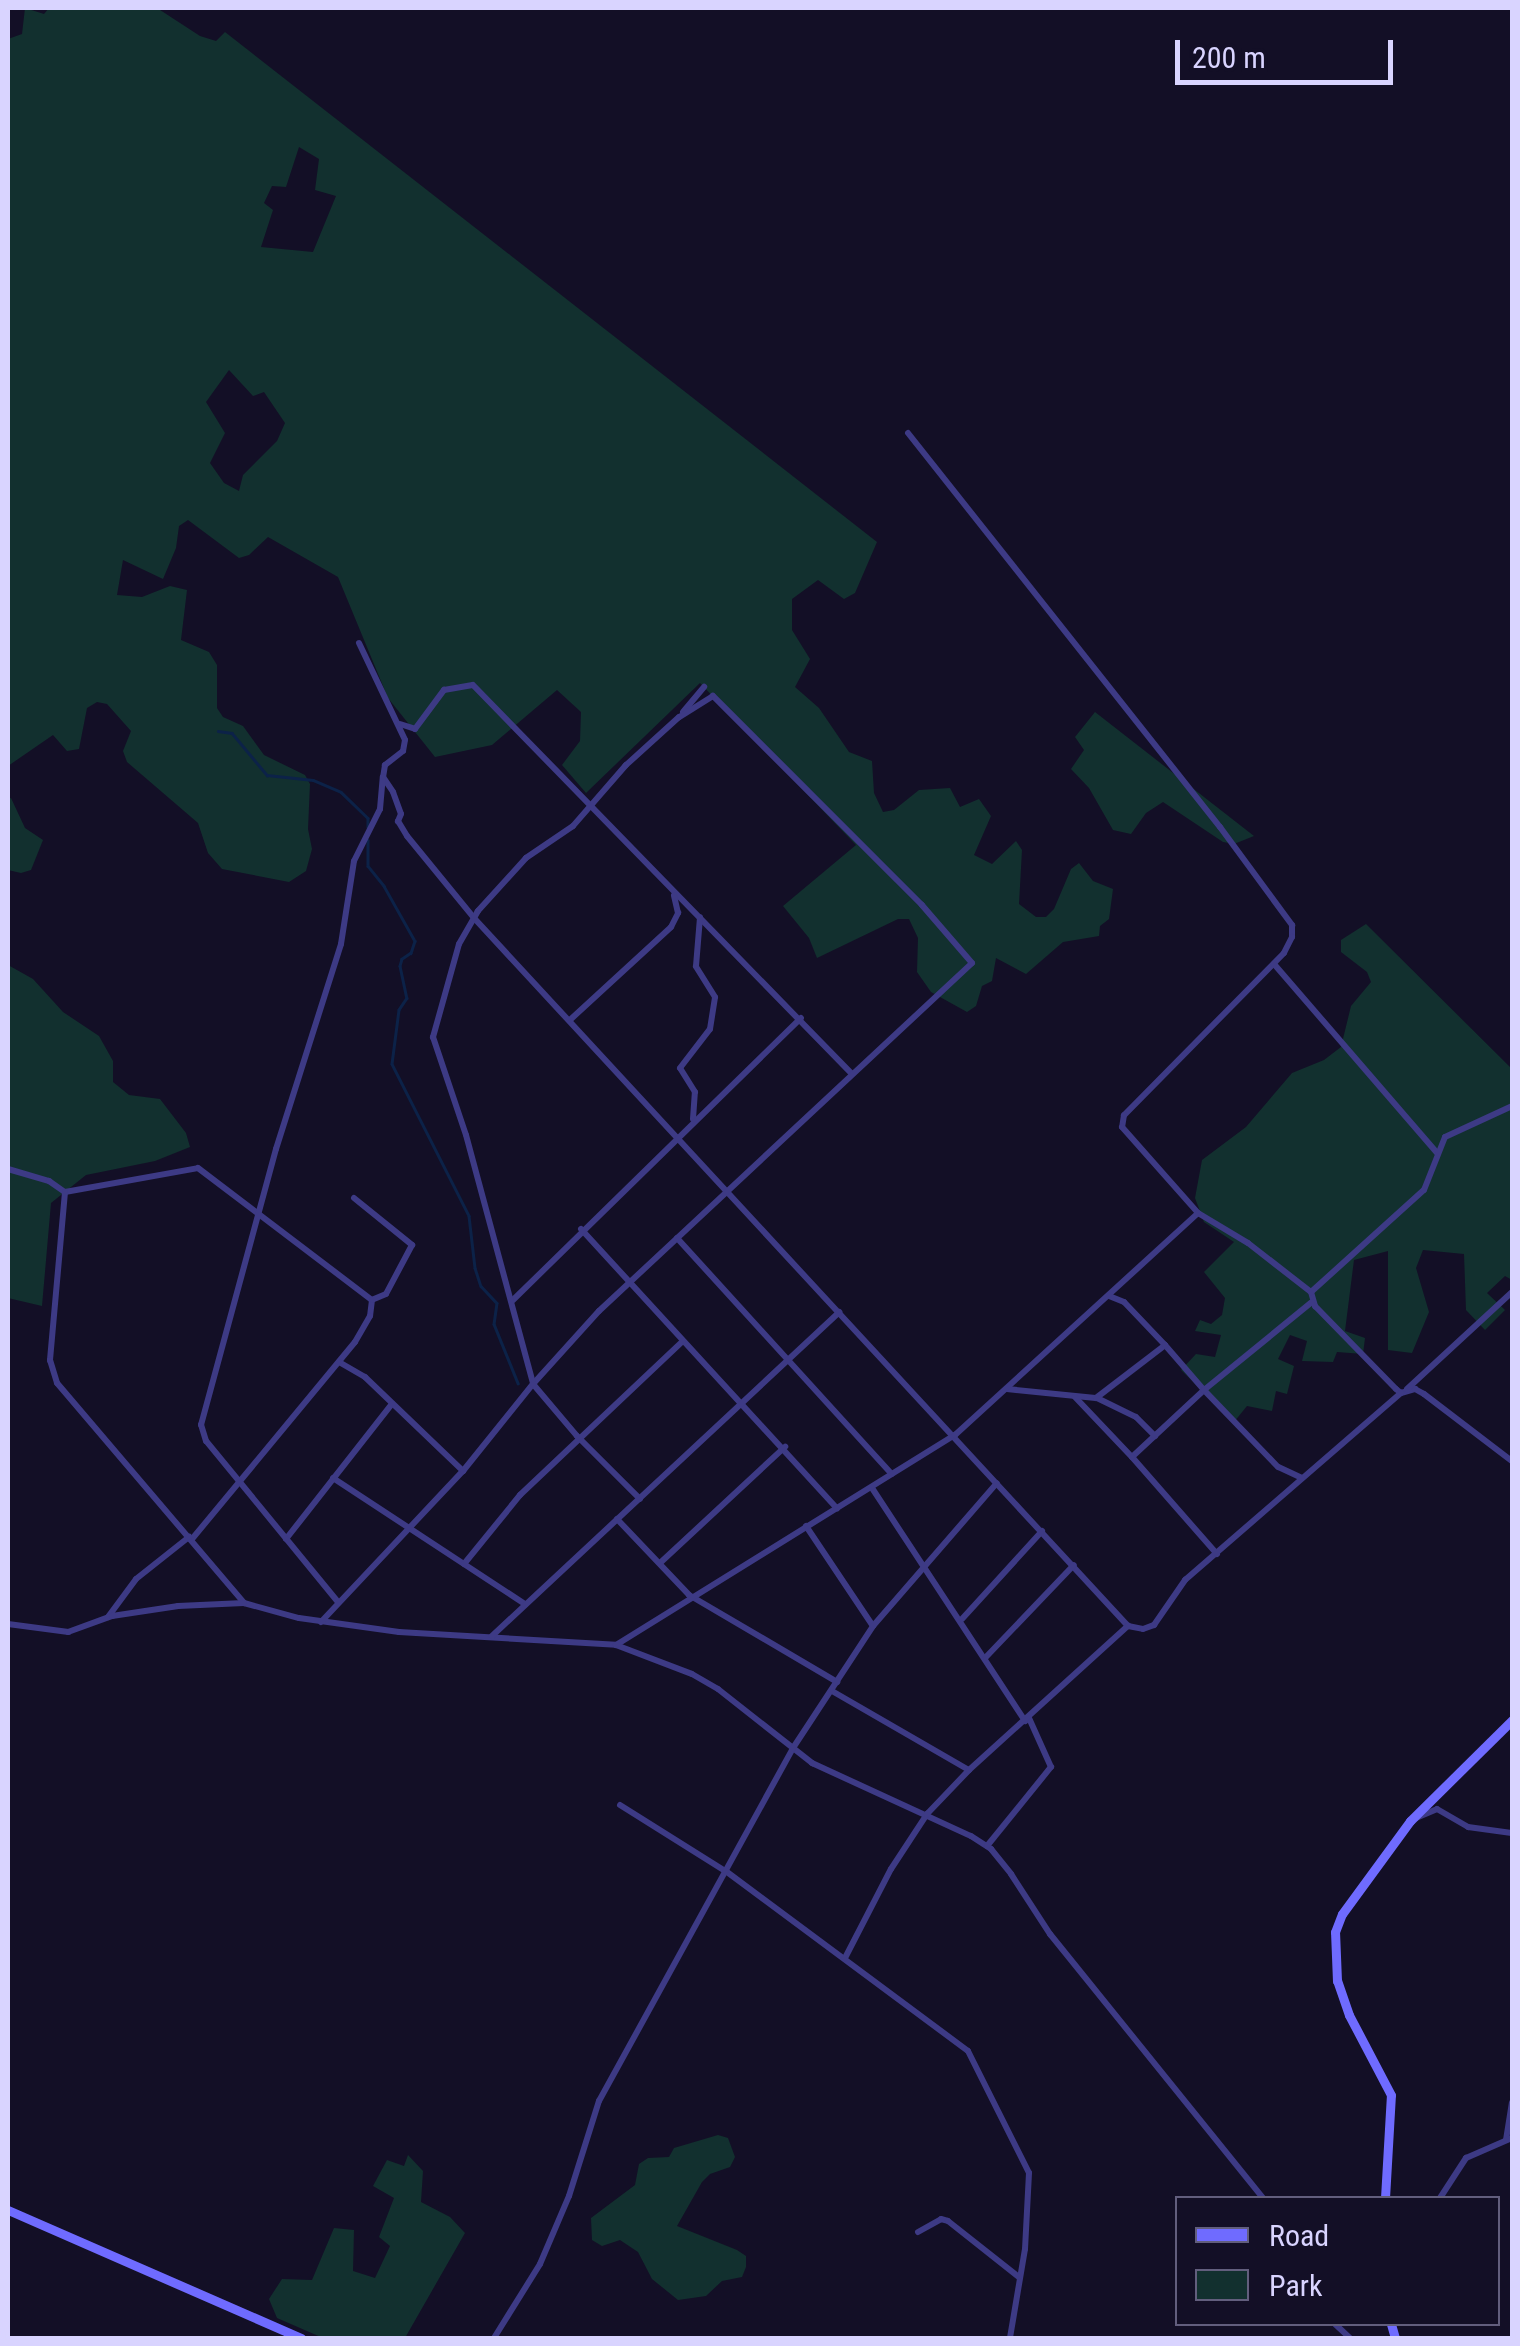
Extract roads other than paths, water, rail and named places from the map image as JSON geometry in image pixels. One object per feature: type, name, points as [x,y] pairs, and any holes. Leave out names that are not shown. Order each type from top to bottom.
[{"type":"street","points":[[908,433],[1286,915],[1292,937],[1274,964],[1119,1122],[1198,1212],[1248,1243],[1311,1292],[1312,1302],[1403,1392]]},
{"type":"street","points":[[338,1602],[206,1442],[201,1425],[259,1213],[340,944],[354,861],[384,797],[385,766],[403,751],[406,740],[378,690],[359,644]]},
{"type":"street","points":[[400,724],[414,729],[444,690],[473,685],[852,1074]]},
{"type":"street","points":[[640,1499],[577,1436],[534,1384],[434,1037],[459,944],[474,918],[526,858],[573,826],[588,804],[704,687]]},
{"type":"street","points":[[322,1622],[463,1471],[579,1332],[972,958],[721,700],[713,696],[678,717]]},
{"type":"street","points":[[383,777],[394,792],[401,814],[398,821],[407,836],[474,918],[1128,1626],[1143,1629],[1154,1625],[1185,1580],[1403,1392],[1512,1292]]},
{"type":"street","points":[[570,1019],[671,927],[678,912],[668,885]]},
{"type":"street","points":[[692,1120],[695,1092],[680,1068],[710,1028],[716,996],[696,966],[700,917]]},
{"type":"street","points":[[1274,964],[1290,988],[1437,1153]]},
{"type":"street","points":[[512,1300],[692,1120],[801,1018]]},
{"type":"street","points":[[1311,1292],[1424,1190],[1437,1153],[1452,1131],[1512,1106]]},
{"type":"street","points":[[8,1169],[49,1181],[65,1192],[198,1168],[372,1300]]},
{"type":"street","points":[[65,1192],[52,1371],[89,1425],[244,1603]]},
{"type":"street","points":[[354,1198],[412,1245],[386,1294],[372,1300]]},
{"type":"street","points":[[616,1645],[690,1595],[955,1435],[1198,1212]]},
{"type":"street","points":[[582,1229],[837,1508]]},
{"type":"street","points":[[677,1238],[892,1474]]},
{"type":"street","points":[[1108,1296],[1124,1302],[1278,1467],[1302,1478]]},
{"type":"street","points":[[108,1618],[136,1578],[190,1538],[327,1370],[339,1362],[366,1324],[372,1300]]},
{"type":"street","points":[[1132,1458],[1204,1390],[1312,1302]]},
{"type":"street","points":[[491,1637],[840,1312]]},
{"type":"street","points":[[464,1564],[520,1494],[577,1436],[684,1340]]},
{"type":"street","points":[[1096,1398],[1165,1345]]},
{"type":"street","points":[[339,1362],[366,1377],[463,1471]]},
{"type":"street","points":[[1006,1389],[1096,1398],[1123,1409],[1155,1436]]},
{"type":"street","points":[[1403,1392],[1415,1389],[1424,1394],[1512,1461]]},
{"type":"street","points":[[1074,1396],[1217,1554]]},
{"type":"street","points":[[286,1539],[392,1404]]},
{"type":"street","points":[[660,1563],[785,1447]]},
{"type":"street","points":[[333,1478],[524,1604]]},
{"type":"street","points":[[494,2338],[540,2264],[569,2196],[599,2101],[794,1748],[873,1626],[997,1484]]},
{"type":"street","points":[[872,1488],[1027,1719],[1051,1767],[987,1846]]},
{"type":"street","points":[[616,1519],[690,1595],[838,1682]]},
{"type":"street","points":[[806,1526],[873,1626]]},
{"type":"street","points":[[962,1619],[1042,1531]]},
{"type":"street","points":[[986,1657],[1074,1566]]},
{"type":"street","points":[[8,1624],[68,1632],[108,1618],[178,1606],[244,1603],[322,1622],[399,1632],[616,1645],[692,1674],[837,1775],[927,1814],[987,1846],[1011,1874],[1050,1934],[1261,2196]]},
{"type":"street","points":[[845,1958],[927,1814],[969,1770],[1128,1626]]},
{"type":"street","points":[[832,1691],[969,1770]]},
{"type":"street","points":[[1385,2196],[1391,2095],[1349,2015],[1338,1981],[1332,1942],[1342,1914],[1410,1821],[1512,1720]]},
{"type":"street","points":[[620,1805],[726,1872],[945,2030],[971,2055],[1029,2173],[1010,2338]]},
{"type":"street","points":[[1410,1821],[1437,1810],[1468,1827],[1512,1833]]},
{"type":"street","points":[[1441,2196],[1466,2158],[1509,2140],[1512,2102]]},
{"type":"street","points":[[8,2210],[300,2338]]},
{"type":"street","points":[[918,2232],[941,2219],[948,2221],[1005,2270],[1020,2277]]},
{"type":"waterway","points":[[218,731],[232,733],[267,775],[313,780],[341,792],[368,818],[368,827]]},
{"type":"waterway","points":[[368,840],[368,866],[415,941],[400,966],[407,998],[399,1010],[392,1064],[469,1216],[475,1268],[481,1286],[497,1303],[494,1324],[518,1383]]}]
